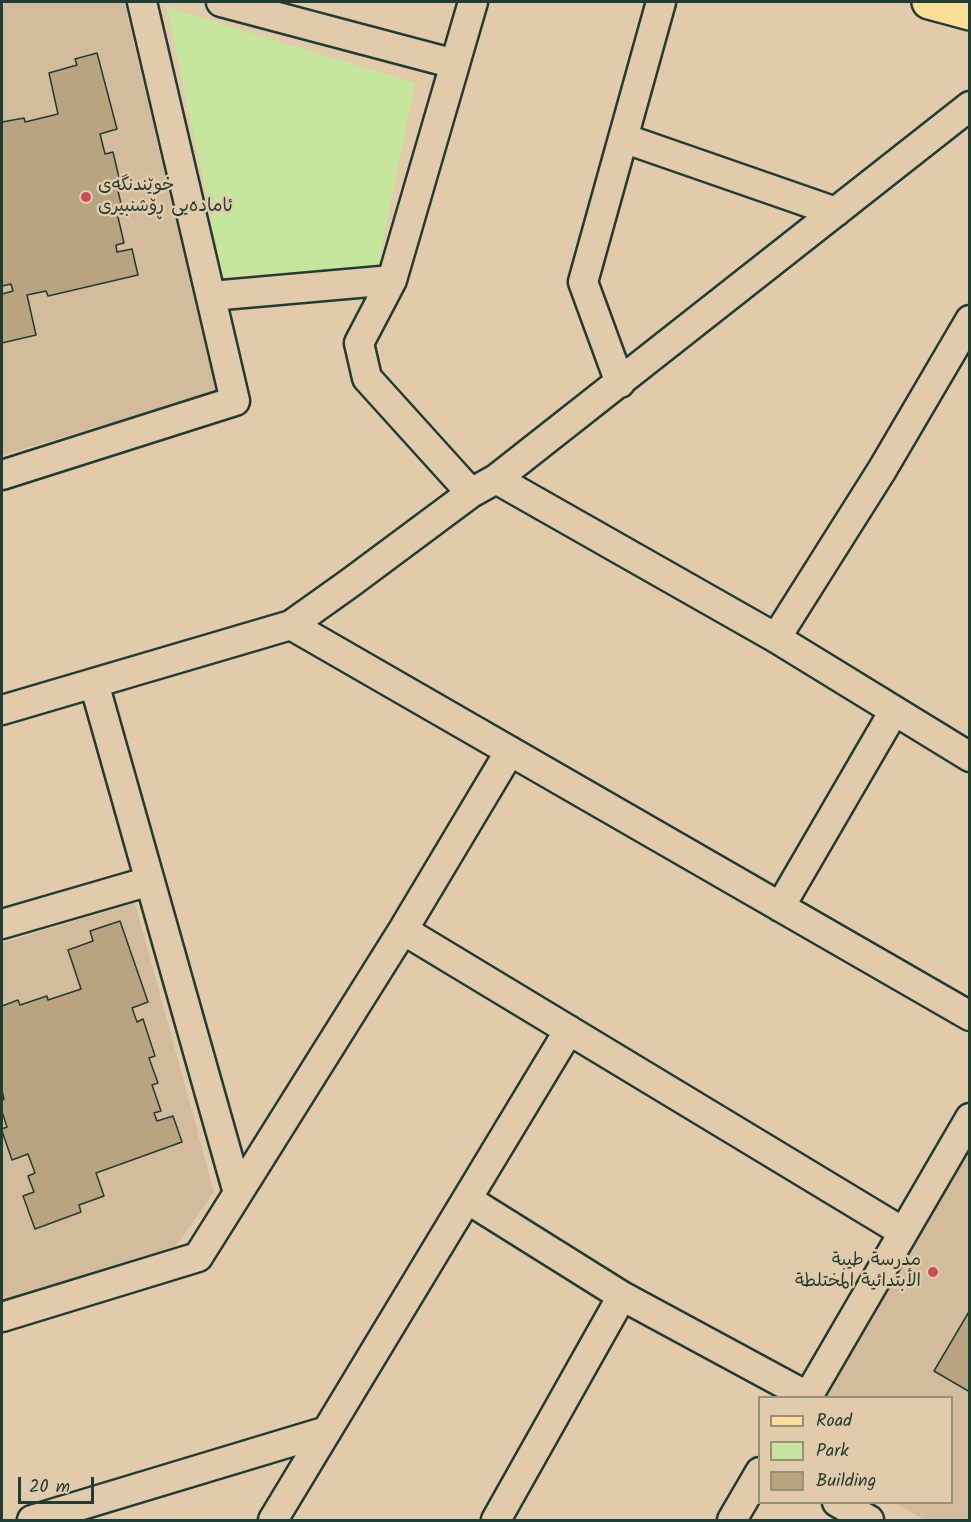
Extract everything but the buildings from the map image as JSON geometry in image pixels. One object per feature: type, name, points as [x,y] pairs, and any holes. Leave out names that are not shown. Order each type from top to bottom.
[{"type":"main road","points":[[929,2],[969,13]]},
{"type":"street","points":[[2,475],[235,401],[142,2]]},
{"type":"street","points":[[221,2],[455,64]]},
{"type":"street","points":[[471,493],[367,378],[359,343],[392,280],[473,2]]},
{"type":"street","points":[[620,383],[583,282],[661,2]]},
{"type":"street","points":[[2,710],[291,625],[471,493],[496,479],[969,106]]},
{"type":"street","points":[[623,138],[837,212]]},
{"type":"street","points":[[210,296],[392,280]]},
{"type":"street","points":[[776,638],[882,470],[969,321]]},
{"type":"street","points":[[496,479],[776,638],[894,711],[966,746]]},
{"type":"street","points":[[291,625],[969,1016]]},
{"type":"street","points":[[94,683],[238,1192]]},
{"type":"street","points":[[780,907],[894,711]]},
{"type":"street","points":[[2,1317],[198,1257],[403,930],[510,751]]},
{"type":"street","points":[[2,924],[150,881]]},
{"type":"street","points":[[403,930],[903,1232]]},
{"type":"street","points":[[273,1521],[569,1030]]},
{"type":"street","points":[[808,1396],[969,1118]]},
{"type":"street","points":[[467,1199],[622,1296],[805,1396]]},
{"type":"street","points":[[496,1521],[622,1296]]},
{"type":"street","points":[[32,1521],[327,1431]]},
{"type":"street","points":[[732,1521],[758,1474]]},
{"type":"street","points":[[839,1504],[869,1521]]},
{"type":"shaded area","name":"خوێندنگەی ئامادەیی ڕۆشنبیری","points":[[2,2],[124,2],[216,392],[2,455]]},
{"type":"shaded area","points":[[135,903],[214,1192],[176,1246],[2,1300],[2,943]]},
{"type":"shaded area","name":"مدرسة طيبة الأبتدائية المختلطة","points":[[969,1146],[969,1520],[925,1520],[897,1504],[953,1504],[953,1396],[825,1396]]},
{"type":"green space","points":[[167,7],[415,83],[378,267],[223,277]]},
{"type":"place","name":"خوێندنگەی ئامادەیی ڕۆشنبیری","points":[[86,197]]},
{"type":"place","name":"مدرسة طيبة الأبتدائية المختلطة","points":[[933,1272]]}]
